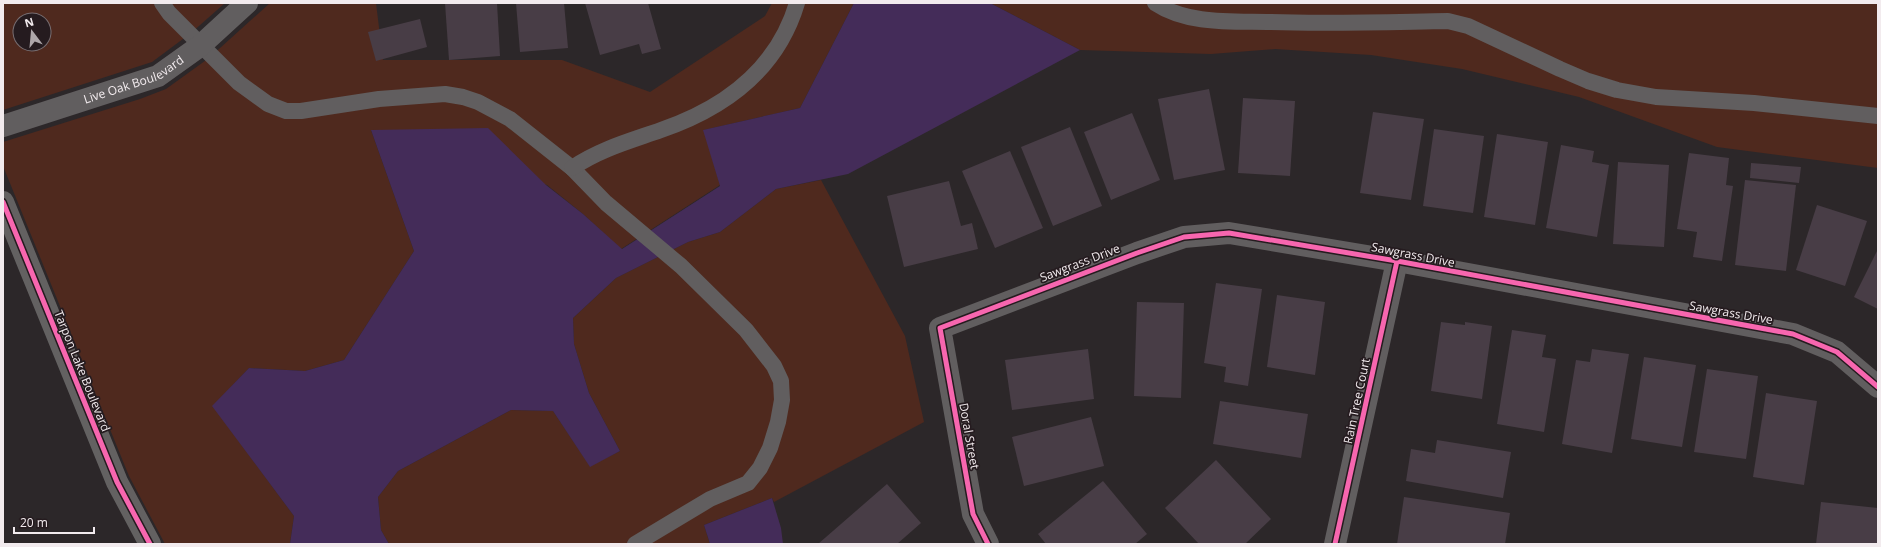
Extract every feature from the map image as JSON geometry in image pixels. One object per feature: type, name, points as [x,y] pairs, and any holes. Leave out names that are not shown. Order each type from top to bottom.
[{"type":"street","name":"Live Oak Boulevard","points":[[3,126],[158,76],[201,44],[247,3]]},
{"type":"street","name":"Tarpon Lake Boulevard","points":[[3,202],[117,482],[150,544]]},
{"type":"street","name":"Sawgrass Drive","points":[[940,328],[1137,253],[1184,237],[1229,233],[1397,261],[1793,334],[1837,352],[1878,387]]},
{"type":"street","name":"Rain Tree Court","points":[[1335,544],[1397,261]]},
{"type":"street","name":"Doral Street","points":[[940,328],[973,514],[988,544]]},
{"type":"lane","points":[[162,3],[169,13],[239,83],[268,104],[286,111],[413,96],[445,94],[463,96],[510,118],[572,168],[629,224],[681,266],[746,330],[774,366],[780,381],[782,400],[778,422],[770,448],[760,468],[748,483],[710,500],[635,544]]},
{"type":"lane","points":[[572,168],[589,157],[698,115],[730,98],[754,77],[778,46],[793,16],[797,3]]},
{"type":"lane","points":[[1155,3],[1167,11],[1210,20],[1305,23],[1448,22],[1468,26],[1560,70],[1588,81],[1618,90],[1656,97],[1754,103],[1878,116]]},
{"type":"shaded area","points":[[3,3],[225,3],[191,33],[152,62],[3,110]]},
{"type":"shaded area","points":[[270,3],[376,3],[383,60],[562,60],[650,92],[765,16],[772,3],[854,3],[800,108],[704,130],[720,185],[621,249],[583,214],[547,185],[371,130],[414,251],[344,360],[305,371],[249,368],[213,406],[294,516],[290,544],[165,544],[129,476],[3,166],[3,142],[140,99],[166,89],[209,58]]},
{"type":"shaded area","points":[[854,3],[990,3],[1080,50],[848,174],[776,189],[720,232],[688,242],[616,278],[573,318],[574,344],[589,393],[620,451],[590,467],[553,411],[511,410],[398,471],[378,497],[381,530],[389,544],[290,544],[294,516],[212,406],[249,368],[305,371],[344,360],[414,251],[371,130],[488,128],[546,185],[583,214],[622,249],[720,186],[703,130],[800,108]]},
{"type":"shaded area","points":[[990,3],[1878,3],[1878,168],[1717,147],[1579,97],[1462,69],[1371,55],[1275,49],[1211,54],[1080,50]]},
{"type":"shaded area","points":[[821,180],[905,336],[924,422],[774,502],[772,498],[704,525],[710,544],[389,544],[381,530],[378,497],[398,471],[511,410],[553,411],[590,466],[620,451],[589,393],[574,344],[573,318],[616,278],[688,242],[720,232],[776,189]]},
{"type":"shaded area","points":[[772,498],[781,528],[783,544],[710,544],[704,525]]},
{"type":"building","points":[[445,3],[497,3],[500,56],[449,60]]},
{"type":"building","points":[[516,3],[564,3],[568,48],[520,52]]},
{"type":"building","points":[[585,3],[648,3],[661,49],[642,54],[639,44],[600,55]]},
{"type":"building","points":[[420,19],[427,47],[376,61],[368,32]]},
{"type":"building","points":[[1209,89],[1225,170],[1174,180],[1158,99]]},
{"type":"building","points":[[1243,98],[1295,101],[1290,176],[1238,173]]},
{"type":"building","points":[[1373,112],[1424,119],[1411,200],[1360,193]]},
{"type":"building","points":[[1132,113],[1160,180],[1111,200],[1084,132]]},
{"type":"building","points":[[1070,127],[1102,206],[1053,226],[1021,147]]},
{"type":"building","points":[[1434,129],[1484,136],[1473,213],[1423,206]]},
{"type":"building","points":[[1497,134],[1548,142],[1535,225],[1484,217]]},
{"type":"building","points":[[1561,145],[1594,151],[1592,162],[1609,165],[1597,237],[1546,228]]},
{"type":"building","points":[[1010,151],[1043,228],[995,248],[962,171]]},
{"type":"building","points":[[1689,153],[1729,158],[1726,185],[1733,186],[1722,261],[1693,257],[1697,232],[1677,229]]},
{"type":"building","points":[[1618,162],[1669,165],[1664,247],[1613,244]]},
{"type":"building","points":[[1751,163],[1801,167],[1799,183],[1750,178]]},
{"type":"building","points":[[1745,180],[1796,185],[1786,271],[1735,265]]},
{"type":"building","points":[[949,181],[961,226],[972,223],[978,249],[904,267],[887,196]]},
{"type":"building","points":[[1817,205],[1867,221],[1845,286],[1796,270]]},
{"type":"building","points":[[1878,249],[1878,309],[1854,297]]},
{"type":"building","points":[[1216,283],[1262,289],[1248,386],[1224,382],[1226,367],[1204,363]]},
{"type":"building","points":[[1277,295],[1325,302],[1315,375],[1267,367]]},
{"type":"building","points":[[1137,302],[1184,303],[1181,398],[1134,396]]},
{"type":"building","points":[[1441,322],[1465,325],[1465,322],[1492,326],[1482,399],[1431,391]]},
{"type":"building","points":[[1512,330],[1546,335],[1542,357],[1556,359],[1544,432],[1497,424]]},
{"type":"building","points":[[1088,349],[1094,399],[1012,410],[1005,360]]},
{"type":"building","points":[[1592,349],[1629,354],[1612,453],[1562,444],[1576,360],[1590,362]]},
{"type":"building","points":[[1644,357],[1696,365],[1682,447],[1631,439]]},
{"type":"building","points":[[1707,369],[1758,376],[1746,459],[1694,452]]},
{"type":"building","points":[[1766,393],[1817,401],[1804,485],[1753,477]]},
{"type":"building","points":[[1220,401],[1308,414],[1301,458],[1213,444]]},
{"type":"building","points":[[1091,417],[1104,466],[1024,486],[1012,437]]},
{"type":"building","points":[[1437,440],[1511,452],[1503,498],[1406,481],[1411,449],[1435,453]]},
{"type":"building","points":[[1216,460],[1271,519],[1245,544],[1199,544],[1165,508]]},
{"type":"building","points":[[1103,481],[1147,534],[1135,544],[1046,544],[1038,534]]},
{"type":"building","points":[[887,484],[921,523],[897,544],[818,544]]},
{"type":"building","points":[[1404,497],[1510,513],[1505,544],[1397,544]]},
{"type":"building","points":[[1821,502],[1878,508],[1878,544],[1816,544]]},
{"type":"cycle path","points":[[3,202],[117,482],[150,544]]},
{"type":"cycle path","points":[[988,544],[973,514],[940,328],[1137,253],[1184,237],[1229,233],[1397,261],[1793,334],[1837,352],[1878,387]]},
{"type":"cycle path","points":[[1335,544],[1397,261]]}]
